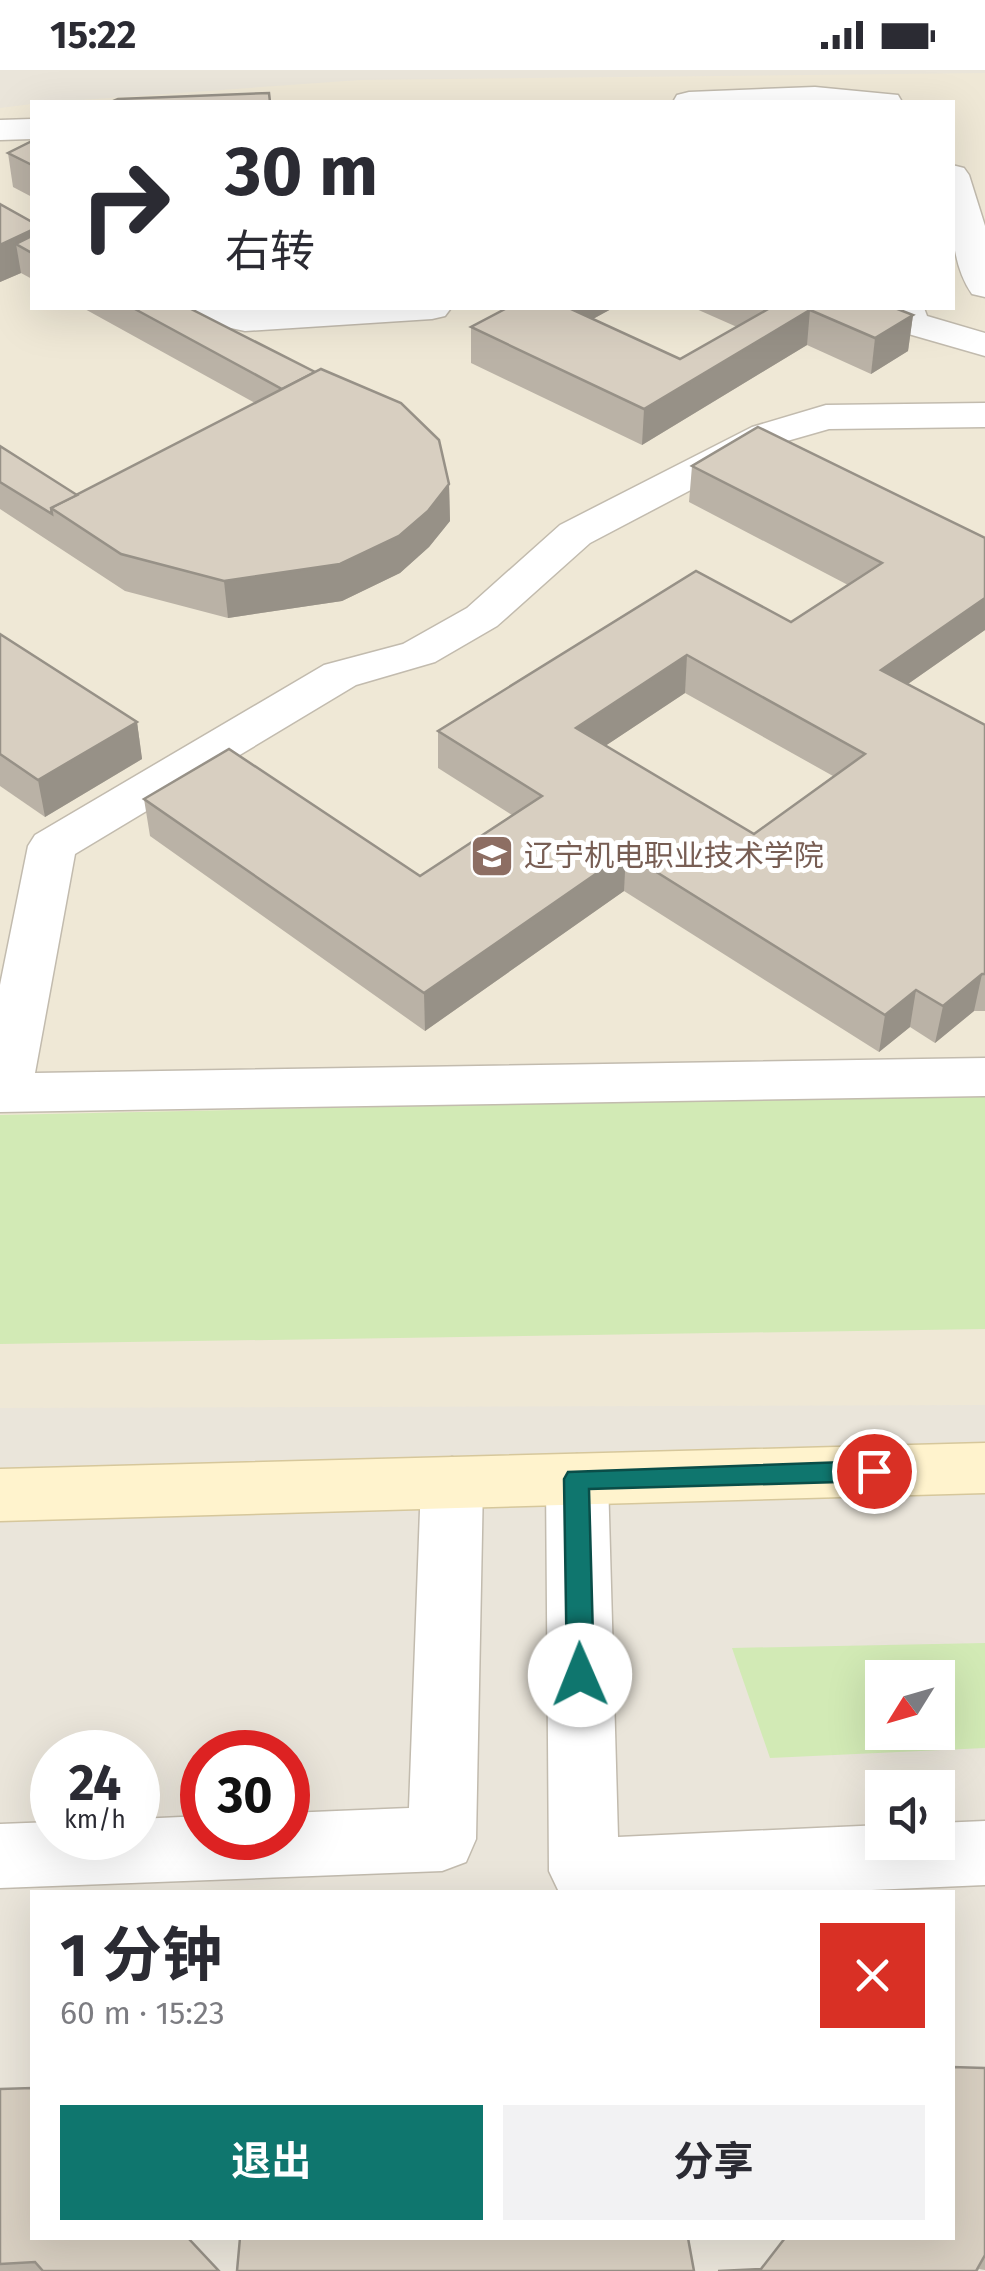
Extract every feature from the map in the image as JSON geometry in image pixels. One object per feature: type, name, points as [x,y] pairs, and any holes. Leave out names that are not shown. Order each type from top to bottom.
[{"type":"street","points":[[753,100],[851,100]]},
{"type":"street","points":[[0,130],[30,129]]},
{"type":"street","points":[[955,188],[985,286]]},
{"type":"street","points":[[198,310],[245,320],[401,310]]},
{"type":"street","points":[[907,310],[910,323],[985,345]]},
{"type":"street","points":[[985,416],[826,417],[766,436],[575,534],[482,617],[420,653],[340,675],[52,846],[3,1093],[985,1077]]},
{"type":"street","points":[[0,1495],[985,1468]]},
{"type":"street","points":[[576,1479],[584,1871],[985,1853]]},
{"type":"street","points":[[0,1856],[442,1839],[452,1482]]},
{"type":"shaded area","name":"辽宁机电职业技术学院","points":[[0,70],[985,70],[985,2271],[0,2271]]},
{"type":"shaded area","name":"辽宁机电职业技术学院","points":[[985,73],[985,1405],[0,1408],[0,108],[30,104],[30,310],[955,310],[955,100],[81,100],[360,80]]},
{"type":"green space","points":[[985,1094],[985,1329],[0,1344],[0,1115]]},
{"type":"green space","points":[[985,1643],[985,1748],[955,1749],[955,1660],[865,1660],[865,1750],[942,1750],[770,1758],[732,1648]]},
{"type":"building","points":[[269,93],[270,100],[116,100]]},
{"type":"building","points":[[30,142],[30,164],[8,153]]},
{"type":"building","points":[[0,204],[30,221],[30,231],[0,245]]},
{"type":"building","points":[[30,237],[30,252],[16,244]]},
{"type":"building","points":[[137,310],[193,310],[315,372],[282,389]]},
{"type":"building","points":[[503,310],[573,310],[680,359],[766,310],[810,310],[644,409],[471,327]]},
{"type":"building","points":[[810,310],[900,310],[913,315],[875,338]]},
{"type":"building","points":[[321,369],[401,403],[439,440],[449,484],[428,511],[399,536],[340,564],[224,581],[121,554],[51,508]]},
{"type":"building","points":[[758,427],[985,538],[985,598],[881,670],[985,725],[985,974],[943,1006],[916,990],[885,1015],[626,853],[424,993],[144,799],[229,749],[420,876],[542,796],[438,731],[696,571],[791,622],[882,563],[692,466]],"holes":[[[687,655],[865,754],[754,834],[576,728]]]},
{"type":"building","points":[[0,446],[77,495],[51,508],[52,514],[0,482]]},
{"type":"building","points":[[0,634],[137,722],[38,780],[0,754]]},
{"type":"building","points":[[955,2067],[985,2068],[985,2255],[976,2271],[718,2271],[761,2269],[783,2240],[955,2240]]},
{"type":"building","points":[[30,2088],[30,2240],[190,2240],[219,2271],[43,2271],[35,2262],[0,2264],[0,2089]]},
{"type":"building","points":[[240,2240],[688,2240],[694,2271],[237,2271]]},
{"type":"place","name":"辽宁机电职业技术学院","points":[[492,856]]},
{"type":"route","points":[[580,1675],[576,1479],[874,1471]]}]
